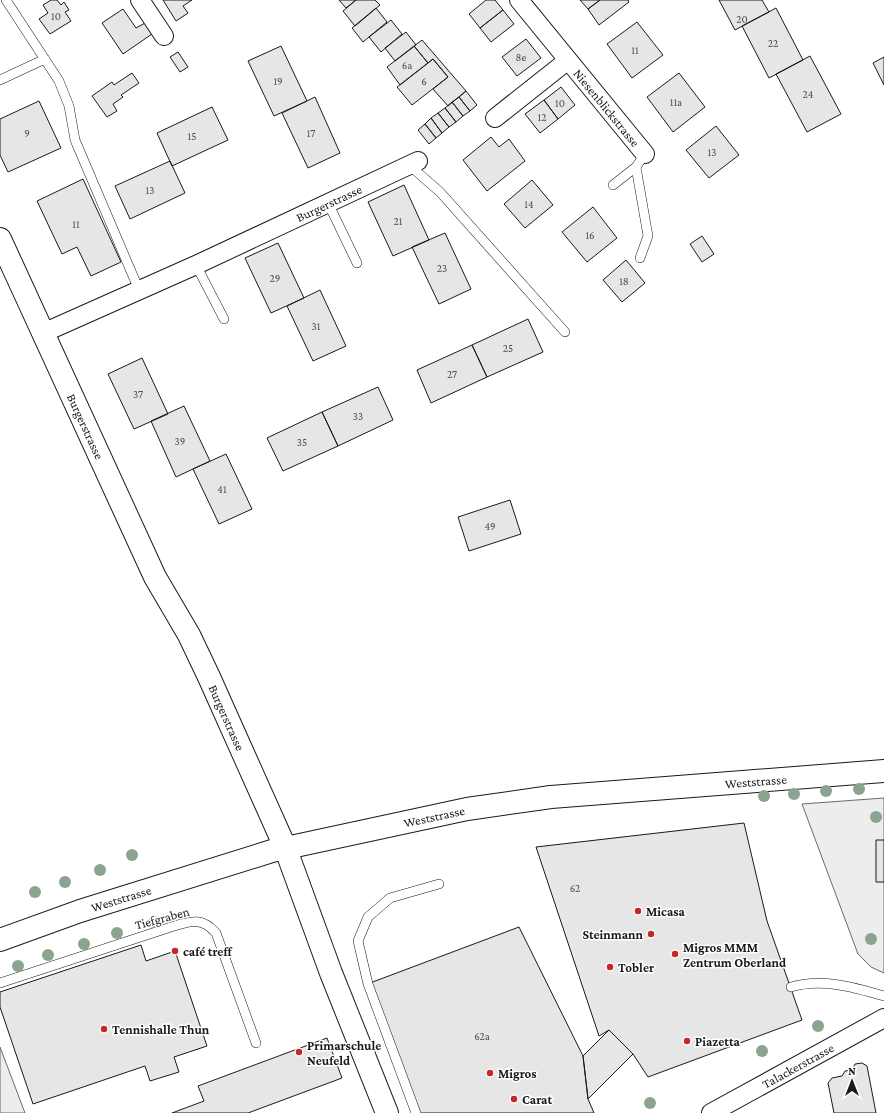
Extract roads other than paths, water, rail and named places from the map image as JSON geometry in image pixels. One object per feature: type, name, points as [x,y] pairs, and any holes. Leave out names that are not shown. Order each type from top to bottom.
[{"type":"main road","name":"Burgerstrasse","points":[[0,239],[155,577],[188,635],[211,683],[285,848],[331,973],[387,1113]]},
{"type":"main road","name":"Weststrasse","points":[[0,940],[80,911],[198,873],[285,848],[467,808],[601,793],[884,771]]},
{"type":"street","points":[[140,0],[164,36]]},
{"type":"street","name":"Niesenblickstrasse","points":[[519,0],[641,160]]},
{"type":"street","name":"Niesenblickstrasse","points":[[495,118],[567,61]]},
{"type":"street","name":"Burgerstrasse","points":[[43,333],[196,265],[414,163]]},
{"type":"street","name":"Talackerstrasse","points":[[711,1113],[884,1018]]},
{"type":"lane","points":[[6,0],[59,81],[65,95],[75,140],[139,290]]},
{"type":"lane","points":[[0,80],[44,59]]},
{"type":"lane","points":[[613,185],[641,160]]},
{"type":"lane","points":[[640,258],[648,236],[641,160]]},
{"type":"lane","points":[[414,163],[564,332]]},
{"type":"lane","points":[[328,203],[357,263]]},
{"type":"lane","points":[[196,265],[224,319]]},
{"type":"lane","points":[[416,1113],[373,997],[358,941],[368,917],[390,898],[439,884]]},
{"type":"lane","name":"Tiefgraben","points":[[0,983],[174,926],[192,921],[203,922],[209,925],[216,933],[256,1043]]},
{"type":"lane","points":[[790,987],[801,984],[829,983],[884,996]]},
{"type":"place","name":"Micasa","points":[[638,911]]},
{"type":"place","name":"Steinmann","points":[[651,934]]},
{"type":"place","name":"café treff","points":[[175,951]]},
{"type":"place","name":"Migros MMM Zentrum Oberland","points":[[675,954]]},
{"type":"place","name":"Tobler","points":[[610,967]]},
{"type":"place","name":"Tennishalle Thun","points":[[104,1029]]},
{"type":"place","name":"Piazetta","points":[[687,1041]]},
{"type":"place","name":"Primarschule Neufeld","points":[[299,1052]]},
{"type":"place","name":"Migros","points":[[490,1073]]},
{"type":"place","name":"Carat","points":[[514,1099]]}]
